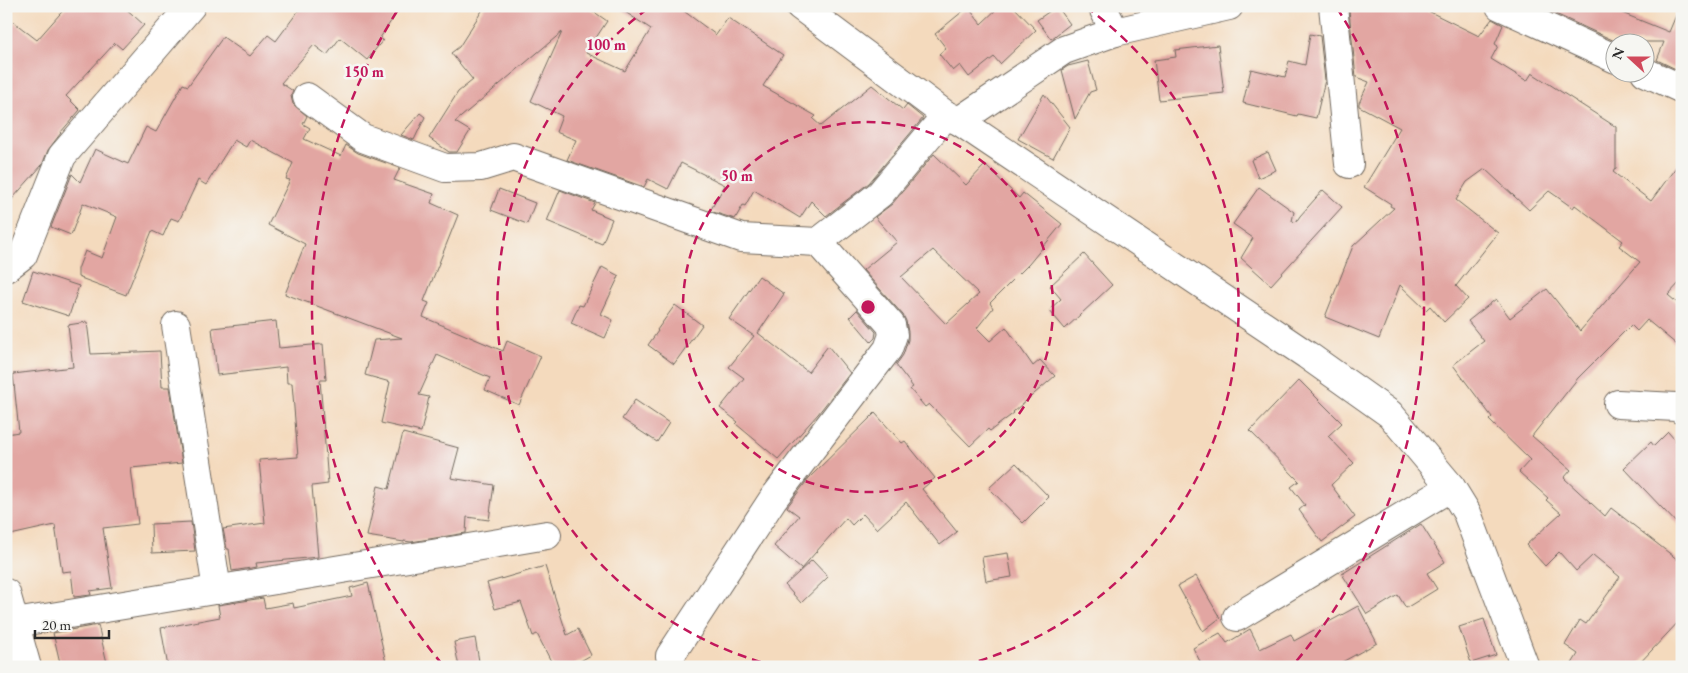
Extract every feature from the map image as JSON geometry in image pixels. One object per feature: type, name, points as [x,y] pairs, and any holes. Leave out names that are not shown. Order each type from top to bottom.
[{"type":"street","points":[[800,6],[952,118],[1307,355],[1390,414],[1451,487],[1467,513],[1525,667]]},
{"type":"street","points":[[1102,6],[1115,32]]},
{"type":"street","points":[[307,97],[363,138],[445,168],[481,167],[513,157],[741,238],[818,242],[880,194],[952,118],[1064,50],[1115,32],[1229,6]]},
{"type":"street","points":[[1333,6],[1349,164]]},
{"type":"street","points":[[1500,6],[1606,54]]},
{"type":"street","points":[[6,268],[23,255],[62,156],[177,11]]},
{"type":"street","points":[[1656,77],[1682,89]]},
{"type":"street","points":[[670,656],[772,498],[888,349],[893,335],[891,325],[818,242]]},
{"type":"street","points":[[176,325],[217,590]]},
{"type":"street","points":[[1618,404],[1676,407],[1682,410]]},
{"type":"street","points":[[1237,617],[1451,487]]},
{"type":"street","points":[[15,623],[547,535]]},
{"type":"street","points":[[6,593],[27,667]]},
{"type":"building","points":[[67,6],[123,6],[144,25],[122,49],[115,43],[66,96],[80,110],[48,150],[42,165],[6,206],[6,16],[37,40]]},
{"type":"building","points":[[302,6],[401,6],[380,38],[383,40],[367,60],[340,38],[327,55],[314,45],[281,83],[293,91],[291,96],[293,104],[307,116],[303,124],[310,128],[304,139],[341,156],[346,145],[358,153],[400,168],[394,180],[434,194],[431,203],[458,215],[424,301],[429,303],[423,317],[503,351],[507,341],[541,356],[519,405],[485,390],[490,378],[437,355],[419,395],[429,397],[421,432],[381,423],[390,382],[365,375],[374,340],[402,338],[285,294],[305,244],[268,225],[290,180],[286,179],[293,163],[250,140],[246,147],[234,140],[206,185],[198,180],[179,221],[171,218],[163,236],[152,231],[126,295],[78,277],[78,269],[85,251],[102,258],[117,217],[83,203],[71,235],[51,227],[72,174],[80,182],[95,149],[128,164],[146,127],[156,132],[183,84],[188,86],[223,37],[250,56],[268,35],[276,41]]},
{"type":"building","points":[[485,6],[593,6],[590,9],[607,21],[586,53],[625,71],[651,29],[616,6],[677,6],[716,35],[728,18],[783,55],[763,86],[816,116],[813,119],[821,126],[872,85],[903,110],[907,105],[923,118],[869,183],[826,216],[811,201],[800,218],[754,190],[735,219],[710,211],[725,185],[681,163],[668,189],[648,179],[644,187],[567,160],[576,140],[556,132],[562,116],[531,101],[562,32],[455,122],[470,131],[457,152],[449,152],[429,138],[458,92],[473,80],[451,53],[459,47]]},
{"type":"building","points":[[1000,6],[1013,6],[1036,30],[1000,64],[994,57],[969,77],[960,65],[953,71],[939,54],[946,48],[935,34],[968,7],[981,24]]},
{"type":"building","points":[[1057,6],[1070,24],[1051,39],[1037,20]]},
{"type":"building","points":[[1351,6],[1418,6],[1479,36],[1492,19],[1503,25],[1495,44],[1498,46],[1491,59],[1527,81],[1532,73],[1616,127],[1616,168],[1613,172],[1651,201],[1682,159],[1682,280],[1668,295],[1682,307],[1682,349],[1647,320],[1637,331],[1631,325],[1578,378],[1532,436],[1571,470],[1564,478],[1605,516],[1611,508],[1682,563],[1682,618],[1636,667],[1570,667],[1578,654],[1565,645],[1580,620],[1586,624],[1620,577],[1593,555],[1576,571],[1559,552],[1545,566],[1526,545],[1561,513],[1546,500],[1548,498],[1519,472],[1530,460],[1489,420],[1492,417],[1453,365],[1484,341],[1468,321],[1496,299],[1510,318],[1547,289],[1580,331],[1640,262],[1619,246],[1623,241],[1575,205],[1573,208],[1549,191],[1529,210],[1485,169],[1467,182],[1456,200],[1498,233],[1456,286],[1468,299],[1444,322],[1430,306],[1426,310],[1400,285],[1379,339],[1325,317],[1353,246],[1394,208],[1390,206],[1391,204],[1364,187],[1400,128],[1359,106],[1369,82],[1356,77],[1349,11]]},
{"type":"building","points":[[1538,6],[1623,6],[1622,13],[1669,32],[1680,6],[1682,6],[1682,72],[1657,60],[1664,42],[1656,42],[1656,32],[1606,32],[1606,37]]},
{"type":"building","points":[[1310,34],[1320,36],[1325,80],[1316,118],[1298,114],[1297,116],[1243,103],[1251,69],[1285,77],[1289,61],[1305,65]]},
{"type":"building","points":[[1218,45],[1224,93],[1159,100],[1154,60],[1176,57],[1175,50]]},
{"type":"building","points":[[1088,61],[1096,90],[1090,92],[1075,119],[1062,70],[1068,66]]},
{"type":"building","points":[[1044,94],[1070,127],[1053,158],[1018,139]]},
{"type":"building","points":[[420,113],[425,117],[414,140],[401,135]]},
{"type":"building","points":[[1268,152],[1276,170],[1258,178],[1251,160]]},
{"type":"building","points":[[934,154],[966,185],[985,165],[1019,198],[1023,193],[1062,224],[1029,264],[990,303],[993,308],[977,328],[990,341],[1006,327],[1033,366],[1040,360],[1055,376],[1014,413],[990,431],[988,429],[970,446],[929,404],[925,407],[910,389],[913,387],[896,365],[903,355],[908,340],[906,321],[903,315],[863,270],[897,242],[875,217],[892,204]],"holes":[[[933,250],[979,294],[946,324],[901,277]]]},
{"type":"building","points":[[1259,187],[1294,212],[1292,221],[1296,222],[1323,190],[1342,207],[1271,285],[1241,258],[1253,238],[1233,224]]},
{"type":"building","points":[[499,189],[535,203],[527,224],[491,210]]},
{"type":"building","points":[[560,190],[595,203],[591,210],[612,219],[602,244],[547,221]]},
{"type":"building","points":[[1084,254],[1112,285],[1065,329],[1049,310],[1061,299],[1050,286]]},
{"type":"building","points":[[602,267],[619,276],[601,314],[613,320],[605,338],[571,323],[579,305],[583,306]]},
{"type":"building","points":[[33,271],[79,286],[69,316],[23,301]]},
{"type":"building","points":[[759,276],[784,294],[758,333],[808,372],[828,346],[850,373],[818,414],[778,459],[720,408],[744,378],[729,367],[754,336],[729,319]]},
{"type":"building","points":[[675,305],[702,325],[674,364],[648,345]]},
{"type":"building","points":[[857,310],[876,332],[875,338],[871,342],[850,317]]},
{"type":"building","points":[[276,321],[279,348],[323,344],[326,380],[320,380],[328,484],[312,486],[318,557],[256,563],[257,567],[232,571],[229,549],[227,549],[223,529],[265,523],[259,460],[298,457],[292,383],[287,383],[286,367],[217,375],[212,328]]},
{"type":"building","points":[[87,322],[91,354],[160,351],[162,387],[170,387],[182,463],[131,468],[138,524],[103,528],[112,588],[90,591],[91,595],[74,597],[71,571],[62,572],[55,525],[6,536],[6,434],[19,432],[13,374],[73,367],[68,325]]},
{"type":"building","points":[[1299,380],[1342,423],[1328,436],[1354,463],[1331,485],[1355,517],[1322,542],[1299,510],[1305,505],[1291,487],[1299,481],[1250,431]]},
{"type":"building","points":[[635,400],[669,423],[657,442],[622,419]]},
{"type":"building","points":[[875,413],[902,443],[905,441],[935,478],[922,489],[957,532],[940,545],[906,502],[877,529],[863,514],[852,525],[846,518],[801,569],[774,546],[799,516],[787,507],[809,478]]},
{"type":"building","points":[[1668,432],[1682,448],[1682,529],[1624,468],[1651,442],[1654,446]]},
{"type":"building","points":[[403,433],[459,448],[451,478],[494,485],[489,520],[467,517],[466,533],[411,542],[367,536],[378,486],[389,489]]},
{"type":"building","points":[[1016,463],[1049,497],[1023,523],[989,488]]},
{"type":"building","points":[[191,522],[195,551],[152,553],[151,524]]},
{"type":"building","points":[[1421,524],[1445,562],[1427,573],[1437,589],[1406,608],[1398,595],[1367,614],[1342,574]]},
{"type":"building","points":[[1008,553],[1012,577],[986,581],[982,557]]},
{"type":"building","points":[[812,560],[828,577],[801,603],[785,585]]},
{"type":"building","points":[[545,566],[567,635],[578,629],[591,655],[570,667],[554,667],[537,634],[533,636],[521,602],[495,609],[487,583]]},
{"type":"building","points":[[1196,576],[1220,618],[1203,631],[1178,586]]},
{"type":"building","points":[[368,583],[387,667],[168,667],[161,628],[220,617],[218,605],[263,598],[265,608],[293,603],[294,608],[352,596],[350,588]]},
{"type":"building","points":[[1358,606],[1377,643],[1333,667],[1203,667],[1193,648],[1220,633],[1227,643],[1250,629],[1260,649],[1291,634],[1294,641]]},
{"type":"building","points":[[1484,619],[1496,655],[1471,663],[1459,627]]},
{"type":"building","points":[[98,625],[108,667],[61,667],[53,633]]},
{"type":"building","points":[[475,638],[480,667],[459,667],[454,642]]}]
